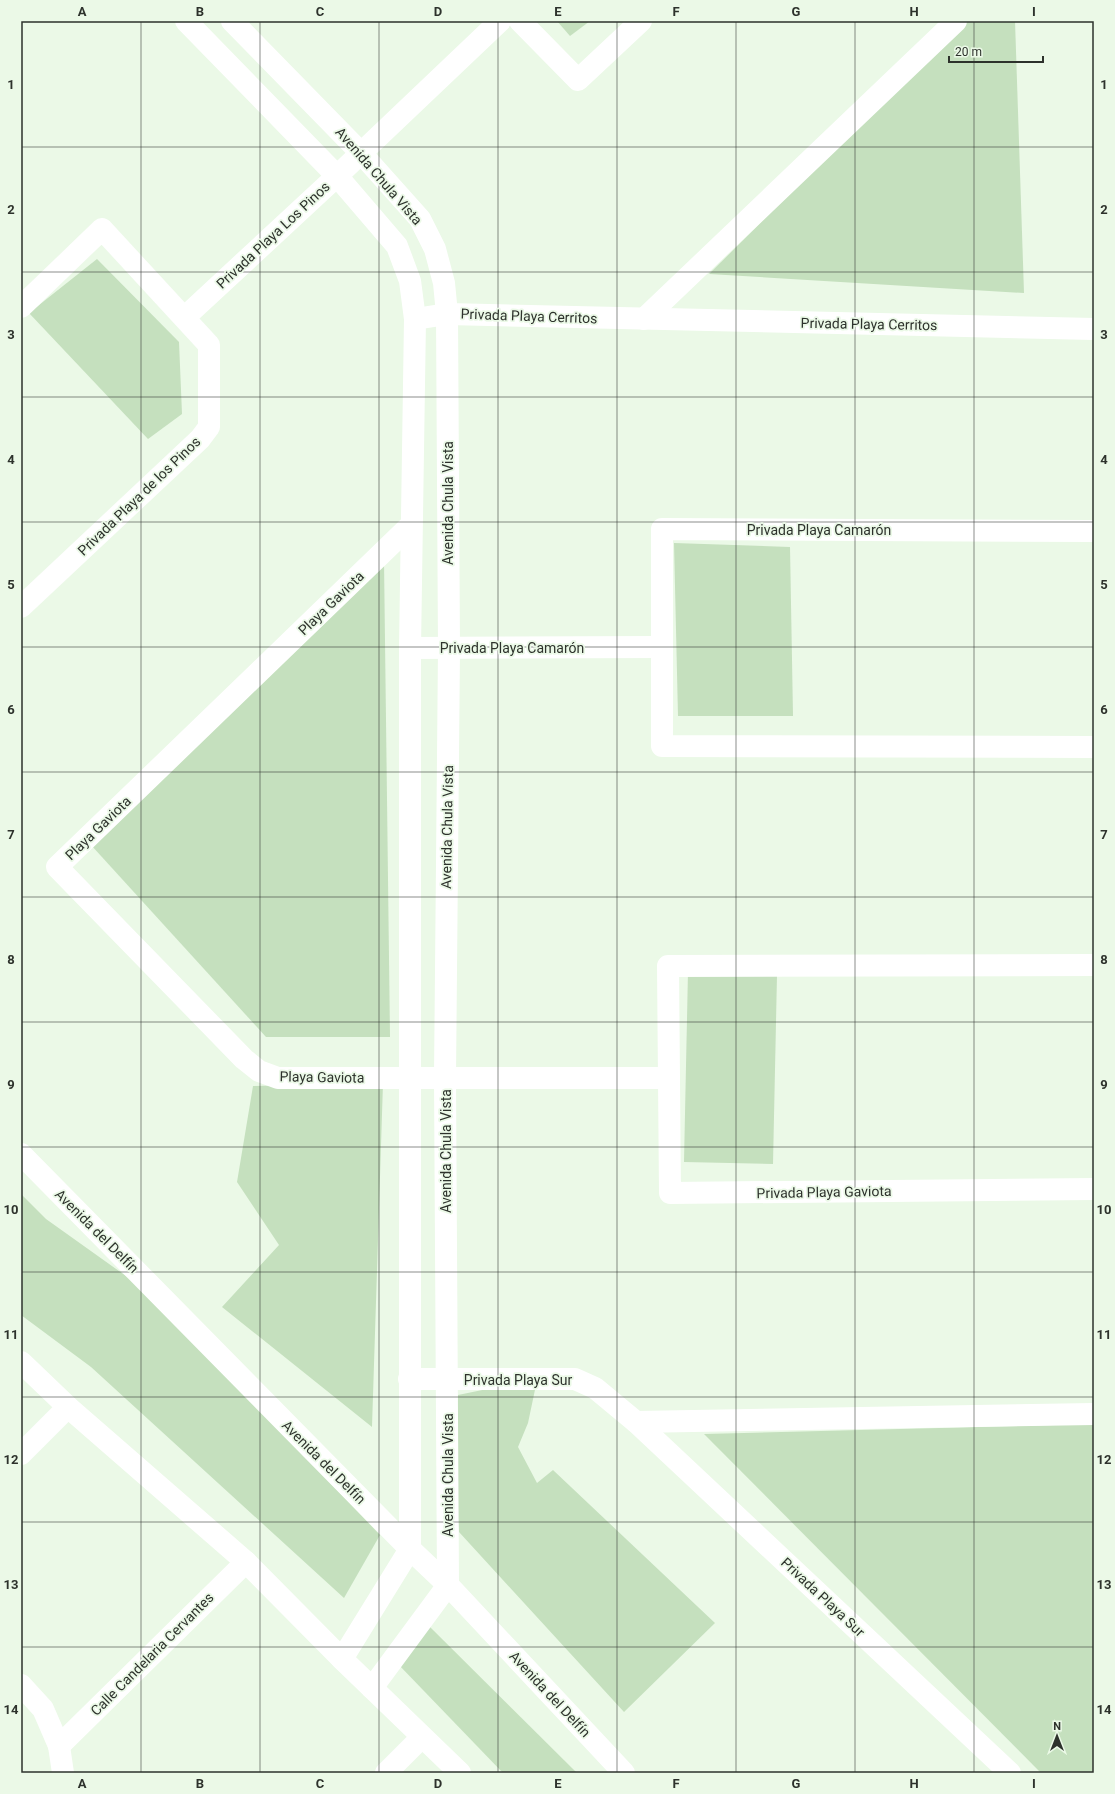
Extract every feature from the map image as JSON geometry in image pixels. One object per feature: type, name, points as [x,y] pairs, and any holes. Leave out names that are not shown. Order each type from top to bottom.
[{"type":"street","points":[[186,21],[337,176],[397,246],[410,281],[415,319],[410,648],[410,1549],[342,1659]]},
{"type":"street","name":"Avenida Chula Vista","points":[[232,21],[361,153],[420,219],[435,249],[444,283],[447,314],[449,649],[445,1077],[448,1585]]},
{"type":"street","name":"Privada Playa Los Pinos","points":[[185,317],[337,176],[500,21]]},
{"type":"street","points":[[520,21],[578,80],[641,21]]},
{"type":"street","points":[[644,319],[956,21]]},
{"type":"street","name":"Privada Playa de los Pinos","points":[[21,307],[102,229],[185,317],[209,345],[209,427],[200,439],[21,607]]},
{"type":"street","name":"Privada Playa Cerritos","points":[[415,319],[447,314],[1094,329]]},
{"type":"street","name":"Playa Gaviota","points":[[411,525],[57,867],[244,1059],[259,1071],[278,1078],[445,1077]]},
{"type":"street","name":"Privada Playa Camarón","points":[[1094,531],[662,529],[662,746],[1094,747]]},
{"type":"street","name":"Privada Playa Camarón","points":[[410,648],[662,647]]},
{"type":"street","name":"Privada Playa Gaviota","points":[[1094,965],[668,966],[670,1193],[1094,1189]]},
{"type":"street","points":[[445,1077],[669,1078]]},
{"type":"street","name":"Avenida del Delfín","points":[[21,1154],[410,1549],[448,1585],[624,1773]]},
{"type":"street","points":[[21,1362],[68,1407],[246,1562],[342,1659],[460,1773]]},
{"type":"street","name":"Privada Playa Sur","points":[[409,1379],[575,1379],[595,1388],[636,1422],[1010,1773]]},
{"type":"street","points":[[21,1454],[68,1407]]},
{"type":"street","points":[[636,1422],[1094,1414]]},
{"type":"street","name":"Calle Candelaria Cervantes","points":[[59,1746],[246,1562]]},
{"type":"street","points":[[372,1688],[448,1585]]},
{"type":"street","points":[[21,1686],[43,1709],[59,1746],[63,1773]]},
{"type":"street","points":[[386,1773],[422,1737]]},
{"type":"green space","points":[[557,21],[590,21],[570,36]]},
{"type":"green space","points":[[964,21],[1015,21],[1024,293],[709,274]]},
{"type":"green space","points":[[97,259],[179,342],[182,414],[148,439],[29,313]]},
{"type":"green space","points":[[674,543],[790,547],[793,716],[678,716]]},
{"type":"green space","points":[[384,561],[390,1037],[266,1037],[91,845]]},
{"type":"green space","points":[[688,971],[777,975],[773,1164],[684,1162]]},
{"type":"green space","points":[[383,1083],[372,1427],[222,1307],[279,1245],[237,1182],[253,1086]]},
{"type":"green space","points":[[21,1194],[46,1219],[147,1291],[380,1535],[344,1598],[91,1367],[21,1315]]},
{"type":"green space","points":[[536,1385],[528,1423],[518,1447],[537,1483],[553,1470],[715,1623],[624,1712],[459,1532],[452,1434],[458,1395],[492,1388]]},
{"type":"green space","points":[[1094,1424],[1094,1773],[1041,1773],[704,1434]]},
{"type":"green space","points":[[428,1625],[577,1773],[503,1773],[397,1663]]}]
